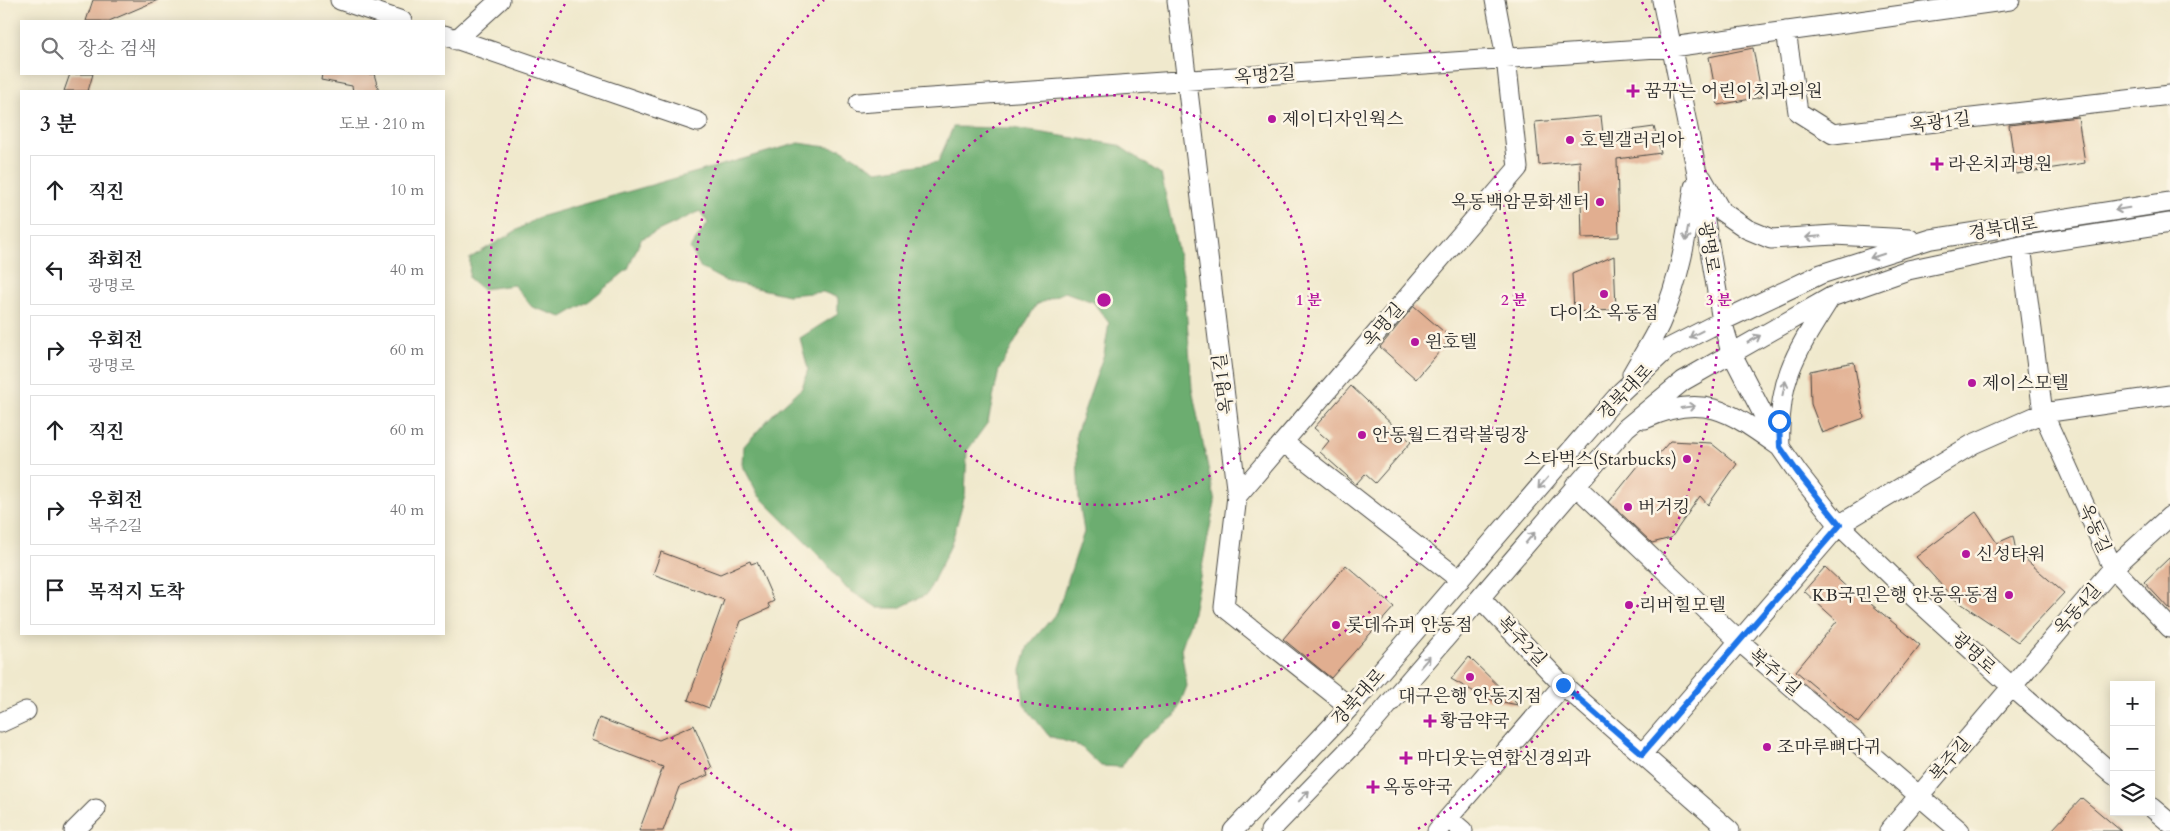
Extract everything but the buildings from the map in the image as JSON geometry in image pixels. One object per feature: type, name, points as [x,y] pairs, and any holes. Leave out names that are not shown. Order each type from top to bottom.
[{"type":"street","points":[[340,0],[399,20]]},
{"type":"street","points":[[450,37],[500,0]]},
{"type":"street","name":"옥명1길","points":[[1177,0],[1237,496],[1224,607],[1350,707]]},
{"type":"street","name":"옥명길","points":[[1237,496],[1518,168],[1506,58],[1494,0]]},
{"type":"street","name":"광명로","points":[[1662,0],[1696,168],[1722,321],[1731,352],[1780,447],[1798,473],[1840,525],[1906,590],[2011,686],[2110,771]]},
{"type":"street","points":[[1672,47],[2010,0]]},
{"type":"street","name":"옥광1길","points":[[1786,31],[1798,112],[1833,134],[2170,95]]},
{"type":"street","points":[[450,37],[698,122]]},
{"type":"street","name":"옥명2길","points":[[858,103],[1672,47]]},
{"type":"street","points":[[1696,168],[1721,211],[1747,229],[1771,239],[1834,235],[1875,239],[1931,239]]},
{"type":"street","points":[[1621,392],[1660,326],[1673,292],[1686,242],[1696,168]]},
{"type":"street","name":"경북대로","points":[[1233,831],[1350,707],[1621,392],[1667,349],[1821,274],[1931,239],[2170,202]]},
{"type":"street","name":"경북대로","points":[[1270,831],[1359,739],[1575,485],[1626,428],[1683,381],[1731,352],[1831,298],[1908,270],[2021,246],[2170,223]]},
{"type":"street","name":"옥동길","points":[[2021,246],[2043,413],[2113,568],[2170,628]]},
{"type":"street","points":[[1780,447],[1779,421],[1787,374],[1797,352],[1831,298]]},
{"type":"street","points":[[1642,754],[1840,525],[1973,444],[2043,413],[2170,395]]},
{"type":"street","points":[[1626,428],[1657,413],[1698,405],[1723,411],[1745,422],[1780,447]]},
{"type":"street","points":[[1283,442],[1460,580]]},
{"type":"street","name":"복주1길","points":[[1575,485],[1740,642],[1960,831]]},
{"type":"street","name":"옥동4길","points":[[2011,686],[2113,568],[2170,516]]},
{"type":"street","name":"복주2길","points":[[1480,598],[1563,685],[1730,831]]},
{"type":"street","points":[[1463,831],[1443,825],[1563,685]]},
{"type":"street","name":"복주길","points":[[1889,831],[2011,686]]},
{"type":"street","points":[[0,723],[26,711]]},
{"type":"street","points":[[74,831],[96,809]]},
{"type":"street","points":[[2155,810],[2170,823]]},
{"type":"green space","points":[[953,127],[1012,128],[1118,145],[1161,174],[1184,279],[1192,389],[1215,502],[1192,617],[1181,649],[1187,686],[1175,716],[1140,741],[1121,767],[1101,766],[1080,746],[1049,736],[1024,705],[1021,670],[1028,646],[1057,612],[1084,532],[1079,499],[1076,434],[1104,354],[1109,323],[1093,302],[1065,292],[1036,305],[999,370],[988,422],[967,451],[965,495],[951,545],[927,594],[899,608],[878,608],[846,588],[825,562],[759,496],[743,466],[744,446],[774,413],[802,388],[808,369],[800,338],[838,314],[838,298],[823,292],[788,295],[725,281],[701,268],[690,248],[708,223],[700,211],[641,239],[628,269],[589,301],[562,317],[532,307],[514,285],[482,289],[469,278],[470,258],[539,217],[799,143],[841,149],[877,171],[938,162]]},
{"type":"place","name":"꿈꾸는 어린이치과의원","points":[[1633,91]]},
{"type":"place","name":"제이디자인웍스","points":[[1272,119]]},
{"type":"place","name":"호텔갤러리아","points":[[1570,140]]},
{"type":"place","name":"라온치과병원","points":[[1937,164]]},
{"type":"place","name":"옥동백암문화센터","points":[[1600,202]]},
{"type":"place","name":"다이소 옥동점","points":[[1604,294]]},
{"type":"place","name":"윈호텔","points":[[1415,342]]},
{"type":"place","name":"제이스모텔","points":[[1972,383]]},
{"type":"place","name":"안동월드컵락볼링장","points":[[1362,435]]},
{"type":"place","name":"스타벅스(Starbucks)","points":[[1687,459]]},
{"type":"place","name":"버거킹","points":[[1628,507]]},
{"type":"place","name":"신성타워","points":[[1966,554]]},
{"type":"place","name":"KB국민은행 안동옥동점","points":[[2009,595]]},
{"type":"place","name":"리버힐모텔","points":[[1629,605]]},
{"type":"place","name":"롯데슈퍼 안동점","points":[[1336,625]]},
{"type":"place","name":"대구은행 안동지점","points":[[1470,677]]},
{"type":"place","name":"황금약국","points":[[1430,721]]},
{"type":"place","name":"조마루뼈다귀","points":[[1767,747]]},
{"type":"place","name":"마디웃는연합신경외과","points":[[1406,758]]},
{"type":"place","name":"옥동약국","points":[[1373,787]]},
{"type":"route","points":[[1563,685],[1642,754],[1840,525],[1798,473],[1780,447],[1779,421]]}]
